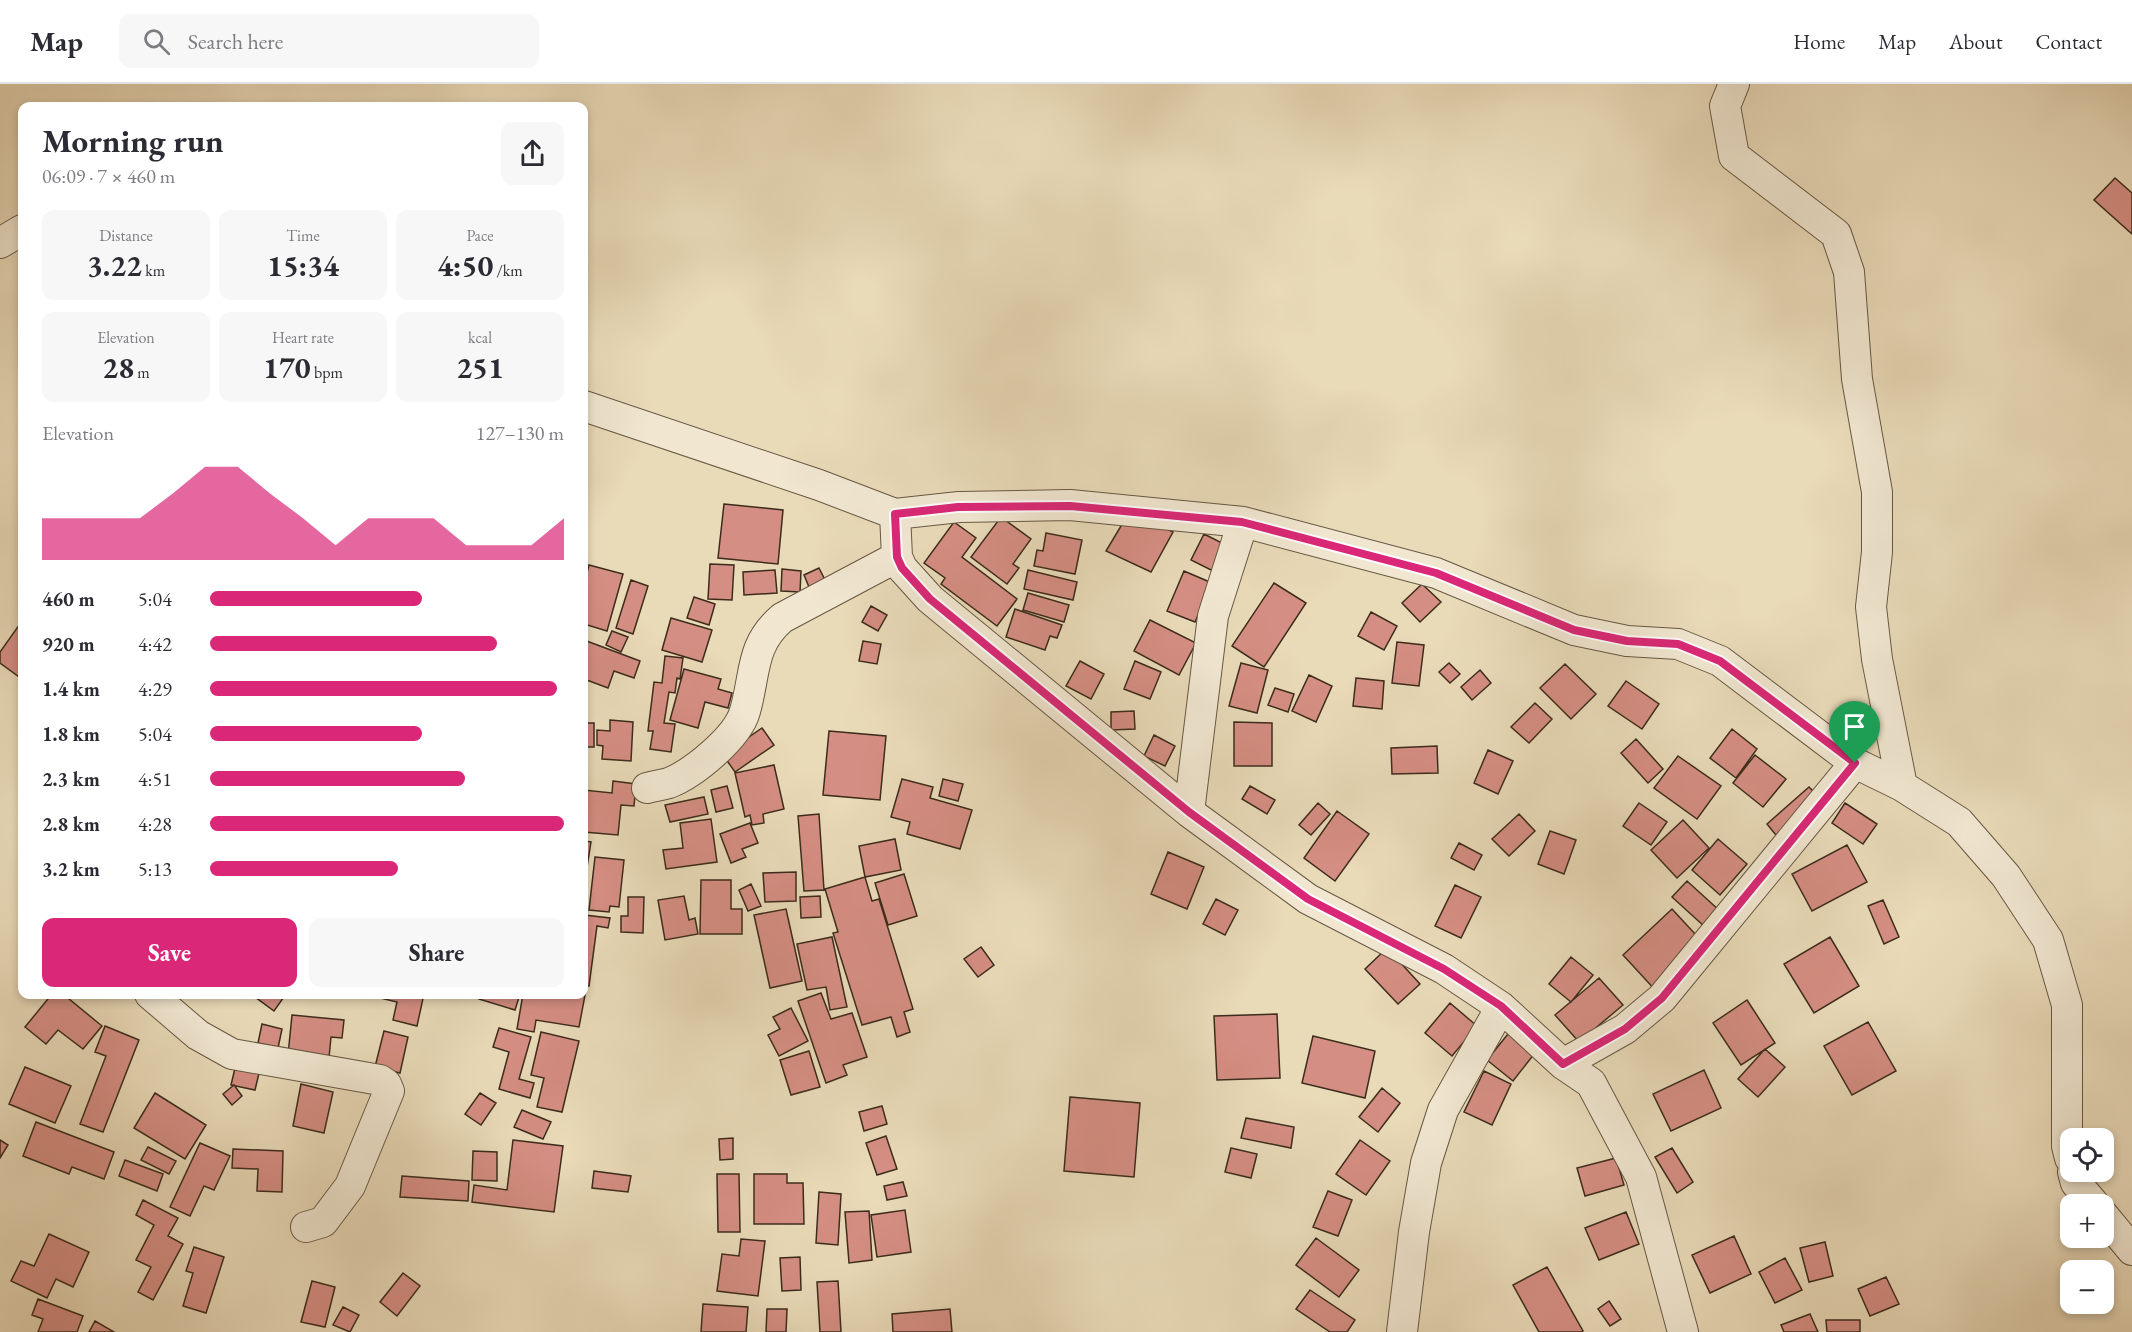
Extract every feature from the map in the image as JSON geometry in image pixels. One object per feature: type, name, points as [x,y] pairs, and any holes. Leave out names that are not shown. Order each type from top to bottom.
[{"type":"street","points":[[1734,84],[1725,105],[1734,156],[1836,234],[1849,272],[1857,379],[1877,492],[1877,552],[1872,617],[1877,659],[1902,786]]},
{"type":"street","points":[[0,243],[18,232]]},
{"type":"street","points":[[588,407],[819,484],[895,514],[958,507],[1070,506],[1242,522],[1436,573],[1574,630],[1627,641],[1678,644],[1720,661],[1855,763],[1902,786],[1959,822],[2006,876],[2048,940],[2067,1005],[2067,1128]]},
{"type":"street","points":[[895,514],[897,557],[902,568],[930,599],[1189,812],[1308,899],[1444,969],[1501,1006],[1563,1064],[1591,1083],[1641,1177],[1683,1332]]},
{"type":"street","points":[[1189,812],[1213,616],[1242,522]]},
{"type":"street","points":[[647,788],[669,783],[689,772],[714,753],[733,733],[745,713],[760,647],[768,631],[782,618],[897,557]]},
{"type":"street","points":[[1563,1064],[1625,1029],[1662,998],[1855,763]]},
{"type":"street","points":[[156,999],[198,1035],[232,1054],[380,1080],[386,1084],[389,1091],[350,1186],[323,1222],[306,1227]]},
{"type":"street","points":[[1402,1332],[1414,1232],[1430,1152],[1443,1110],[1501,1006]]},
{"type":"street","points":[[2076,1182],[2085,1194]]},
{"type":"street","points":[[2114,1228],[2132,1250]]},
{"type":"building","points":[[2115,178],[2132,193],[2132,234],[2094,200]]},
{"type":"building","points":[[724,504],[783,510],[778,564],[718,558]]},
{"type":"building","points":[[1130,511],[1173,532],[1151,572],[1106,551]]},
{"type":"building","points":[[1001,517],[1031,539],[1013,564],[1019,568],[1007,584],[971,557]]},
{"type":"building","points":[[954,522],[976,538],[962,557],[1017,599],[997,626],[941,584],[945,578],[924,563]]},
{"type":"building","points":[[1046,533],[1082,540],[1075,574],[1034,566],[1037,550],[1043,551]]},
{"type":"building","points":[[1204,534],[1234,549],[1221,575],[1191,560]]},
{"type":"building","points":[[710,564],[734,565],[732,600],[708,599]]},
{"type":"building","points":[[589,565],[623,574],[607,631],[588,625]]},
{"type":"building","points":[[819,568],[825,580],[809,587],[804,575]]},
{"type":"building","points":[[782,569],[801,571],[800,592],[781,591]]},
{"type":"building","points":[[775,570],[777,593],[744,595],[743,572]]},
{"type":"building","points":[[1028,570],[1077,582],[1073,600],[1024,589]]},
{"type":"building","points":[[1184,571],[1212,583],[1195,622],[1167,611]]},
{"type":"building","points":[[631,580],[648,586],[633,634],[616,628]]},
{"type":"building","points":[[1274,583],[1306,603],[1264,667],[1232,646]]},
{"type":"building","points":[[1422,584],[1441,602],[1420,622],[1402,603]]},
{"type":"building","points":[[1028,593],[1069,605],[1064,622],[1023,610]]},
{"type":"building","points":[[694,597],[715,604],[709,625],[687,618]]},
{"type":"building","points":[[871,606],[887,615],[878,631],[862,622]]},
{"type":"building","points":[[1015,609],[1062,625],[1057,638],[1050,636],[1045,650],[1006,637]]},
{"type":"building","points":[[1371,612],[1397,626],[1384,650],[1358,636]]},
{"type":"building","points":[[671,618],[712,630],[702,662],[662,650]]},
{"type":"building","points":[[1150,620],[1196,643],[1179,675],[1134,651]]},
{"type":"building","points":[[18,627],[18,676],[0,663],[0,652]]},
{"type":"building","points":[[612,631],[628,637],[621,652],[606,645]]},
{"type":"building","points":[[863,641],[881,644],[877,664],[859,661]]},
{"type":"building","points":[[588,642],[640,661],[634,678],[614,671],[608,688],[588,680]]},
{"type":"building","points":[[1397,642],[1424,645],[1419,686],[1392,683]]},
{"type":"building","points":[[665,656],[683,658],[675,693],[669,692],[664,723],[675,724],[671,752],[650,749],[653,731],[648,731],[654,682],[662,683]]},
{"type":"building","points":[[1080,661],[1104,674],[1091,699],[1066,686]]},
{"type":"building","points":[[1135,661],[1161,672],[1150,699],[1124,689]]},
{"type":"building","points":[[1241,663],[1268,670],[1257,713],[1229,706]]},
{"type":"building","points":[[1449,663],[1460,674],[1450,683],[1439,672]]},
{"type":"building","points":[[1565,664],[1596,694],[1571,719],[1540,688]]},
{"type":"building","points":[[684,669],[721,679],[718,689],[732,693],[728,708],[705,702],[698,728],[670,720]]},
{"type":"building","points":[[1480,670],[1491,683],[1472,700],[1461,687]]},
{"type":"building","points":[[1309,675],[1332,686],[1316,722],[1292,711]]},
{"type":"building","points":[[1356,678],[1384,681],[1382,709],[1353,706]]},
{"type":"building","points":[[1626,681],[1659,704],[1642,729],[1608,706]]},
{"type":"building","points":[[1275,688],[1294,694],[1288,712],[1268,705]]},
{"type":"building","points":[[1535,703],[1552,719],[1529,743],[1511,727]]},
{"type":"building","points":[[1134,711],[1135,729],[1111,730],[1111,712]]},
{"type":"building","points":[[610,720],[633,722],[631,761],[602,759],[603,746],[597,745],[597,730],[610,731]]},
{"type":"building","points":[[1234,722],[1272,723],[1272,766],[1234,766]]},
{"type":"building","points":[[588,723],[594,723],[594,747],[588,747]]},
{"type":"building","points":[[762,728],[774,745],[735,772],[723,755]]},
{"type":"building","points":[[1732,729],[1757,749],[1736,778],[1710,758]]},
{"type":"building","points":[[829,731],[886,736],[880,800],[823,795]]},
{"type":"building","points":[[1154,735],[1175,746],[1165,766],[1144,756]]},
{"type":"building","points":[[1636,739],[1663,769],[1648,783],[1621,753]]},
{"type":"building","points":[[1437,746],[1438,773],[1392,774],[1391,748]]},
{"type":"building","points":[[1488,750],[1513,761],[1498,794],[1474,783]]},
{"type":"building","points":[[1755,755],[1786,779],[1763,807],[1733,783]]},
{"type":"building","points":[[1678,756],[1721,786],[1697,819],[1654,788]]},
{"type":"building","points":[[774,765],[784,809],[763,814],[764,823],[752,825],[750,815],[745,817],[735,773]]},
{"type":"building","points":[[902,779],[933,787],[930,798],[972,810],[960,849],[907,834],[910,822],[891,817]]},
{"type":"building","points":[[943,779],[963,784],[958,801],[939,796]]},
{"type":"building","points":[[613,781],[636,784],[634,806],[621,805],[618,835],[588,832],[588,790],[612,793]]},
{"type":"building","points":[[727,786],[733,808],[716,812],[711,790]]},
{"type":"building","points":[[1250,786],[1275,800],[1267,814],[1242,799]]},
{"type":"building","points":[[1809,787],[1823,801],[1780,840],[1767,824]]},
{"type":"building","points":[[704,797],[708,814],[670,822],[665,805]]},
{"type":"building","points":[[1318,803],[1330,814],[1311,835],[1299,825]]},
{"type":"building","points":[[1639,803],[1667,822],[1651,845],[1623,826]]},
{"type":"building","points":[[1845,803],[1877,824],[1863,844],[1832,823]]},
{"type":"building","points":[[1337,811],[1369,834],[1335,881],[1304,858]]},
{"type":"building","points":[[819,814],[824,890],[804,891],[798,816]]},
{"type":"building","points":[[1519,814],[1535,831],[1509,856],[1492,839]]},
{"type":"building","points":[[711,819],[717,862],[666,869],[663,850],[683,848],[680,823]]},
{"type":"building","points":[[1683,820],[1709,848],[1677,878],[1651,850]]},
{"type":"building","points":[[750,823],[758,843],[742,849],[746,857],[731,863],[720,834]]},
{"type":"building","points":[[1550,831],[1576,840],[1564,874],[1538,864]]},
{"type":"building","points":[[895,839],[901,870],[865,877],[859,846]]},
{"type":"building","points":[[1718,839],[1747,864],[1720,895],[1692,870]]},
{"type":"building","points":[[588,842],[591,842],[588,861]]},
{"type":"building","points":[[1459,843],[1482,855],[1474,870],[1451,858]]},
{"type":"building","points":[[1847,845],[1867,882],[1812,911],[1792,874]]},
{"type":"building","points":[[1168,852],[1204,867],[1187,909],[1151,894]]},
{"type":"building","points":[[595,857],[624,860],[619,907],[610,906],[609,912],[589,910]]},
{"type":"building","points":[[796,872],[796,901],[765,902],[763,873]]},
{"type":"building","points":[[904,874],[917,916],[888,925],[875,883]]},
{"type":"building","points":[[865,877],[872,901],[879,899],[913,1009],[904,1012],[910,1032],[897,1037],[891,1017],[862,1025],[833,933],[838,932],[825,889]]},
{"type":"building","points":[[701,880],[731,880],[731,909],[742,909],[742,934],[700,934]]},
{"type":"building","points":[[1687,881],[1720,911],[1705,927],[1672,897]]},
{"type":"building","points":[[751,884],[761,906],[748,911],[739,890]]},
{"type":"building","points":[[1455,885],[1481,897],[1461,938],[1435,926]]},
{"type":"building","points":[[684,896],[689,920],[695,918],[698,934],[665,940],[658,900]]},
{"type":"building","points":[[820,896],[821,917],[801,918],[800,897]]},
{"type":"building","points":[[628,897],[644,897],[643,933],[621,932],[621,916],[628,916]]},
{"type":"building","points":[[1216,899],[1238,910],[1225,935],[1203,924]]},
{"type":"building","points":[[1883,900],[1899,937],[1884,944],[1868,906]]},
{"type":"building","points":[[786,909],[802,981],[770,988],[754,915]]},
{"type":"building","points":[[1672,909],[1707,947],[1657,992],[1623,955]]},
{"type":"building","points":[[588,915],[610,918],[608,928],[597,926],[589,986]]},
{"type":"building","points":[[832,937],[847,1007],[830,1010],[826,987],[807,990],[797,944]]},
{"type":"building","points":[[1830,937],[1859,986],[1814,1013],[1784,964]]},
{"type":"building","points":[[981,947],[994,965],[978,977],[964,959]]},
{"type":"building","points":[[1387,948],[1420,984],[1398,1004],[1365,969]]},
{"type":"building","points":[[1571,957],[1593,975],[1571,1002],[1549,984]]},
{"type":"building","points":[[1599,978],[1623,1005],[1579,1042],[1555,1015]]},
{"type":"building","points":[[821,993],[831,1019],[852,1013],[867,1057],[843,1065],[847,1075],[826,1083],[798,1001]]},
{"type":"building","points":[[48,999],[69,999],[102,1026],[83,1049],[58,1030],[46,1044],[25,1027]]},
{"type":"building","points":[[258,999],[282,999],[274,1011]]},
{"type":"building","points":[[384,999],[423,999],[417,1026],[393,1020],[397,1002]]},
{"type":"building","points":[[479,999],[518,999],[515,1010]]},
{"type":"building","points":[[522,999],[584,999],[579,1027],[536,1020],[534,1032],[517,1029]]},
{"type":"building","points":[[1747,1000],[1775,1043],[1741,1065],[1713,1023]]},
{"type":"building","points":[[1450,1003],[1477,1026],[1452,1056],[1425,1033]]},
{"type":"building","points":[[791,1008],[808,1041],[779,1056],[768,1035],[780,1029],[773,1017]]},
{"type":"building","points":[[1277,1014],[1280,1078],[1217,1080],[1214,1016]]},
{"type":"building","points":[[292,1015],[344,1020],[342,1038],[331,1037],[329,1058],[288,1055]]},
{"type":"building","points":[[1868,1022],[1896,1071],[1852,1095],[1824,1046]]},
{"type":"building","points":[[262,1024],[282,1029],[278,1048],[258,1043]]},
{"type":"building","points":[[105,1026],[139,1040],[103,1132],[80,1124],[106,1056],[95,1052]]},
{"type":"building","points":[[499,1028],[531,1037],[519,1079],[534,1083],[530,1098],[499,1089],[509,1052],[493,1047]]},
{"type":"building","points":[[1512,1029],[1538,1049],[1513,1081],[1487,1060]]},
{"type":"building","points":[[384,1031],[408,1037],[400,1073],[375,1067]]},
{"type":"building","points":[[541,1032],[579,1041],[562,1112],[537,1107],[544,1078],[531,1075]]},
{"type":"building","points":[[1313,1036],[1375,1051],[1365,1098],[1302,1083]]},
{"type":"building","points":[[1765,1049],[1785,1067],[1758,1097],[1738,1079]]},
{"type":"building","points":[[809,1051],[820,1087],[791,1095],[780,1060]]},
{"type":"building","points":[[236,1064],[260,1069],[255,1090],[231,1085]]},
{"type":"building","points":[[25,1067],[71,1086],[55,1123],[9,1104]]},
{"type":"building","points":[[1704,1070],[1721,1108],[1671,1131],[1653,1094]]},
{"type":"building","points":[[1484,1071],[1511,1084],[1492,1125],[1464,1112]]},
{"type":"building","points":[[301,1084],[333,1092],[324,1133],[293,1126]]},
{"type":"building","points":[[234,1085],[242,1096],[232,1105],[223,1094]]},
{"type":"building","points":[[1382,1088],[1400,1103],[1378,1132],[1359,1117]]},
{"type":"building","points":[[155,1093],[206,1125],[185,1159],[134,1128]]},
{"type":"building","points":[[480,1093],[496,1103],[481,1125],[465,1114]]},
{"type":"building","points":[[1070,1097],[1140,1103],[1134,1177],[1064,1171]]},
{"type":"building","points":[[882,1106],[887,1124],[864,1131],[859,1112]]},
{"type":"building","points":[[522,1110],[551,1122],[543,1139],[514,1127]]},
{"type":"building","points":[[1246,1118],[1294,1127],[1291,1148],[1241,1138]]},
{"type":"building","points":[[36,1122],[114,1152],[104,1179],[72,1167],[69,1174],[23,1156]]},
{"type":"building","points":[[886,1136],[897,1169],[877,1175],[866,1143]]},
{"type":"building","points":[[733,1138],[733,1159],[720,1160],[719,1139]]},
{"type":"building","points":[[0,1140],[8,1145],[0,1158]]},
{"type":"building","points":[[513,1140],[563,1146],[554,1212],[472,1202],[474,1185],[507,1190]]},
{"type":"building","points":[[1360,1140],[1390,1161],[1366,1195],[1336,1174]]},
{"type":"building","points":[[200,1143],[230,1156],[214,1190],[204,1186],[190,1216],[170,1207]]},
{"type":"building","points":[[148,1147],[176,1161],[169,1174],[141,1160]]},
{"type":"building","points":[[1231,1148],[1257,1154],[1251,1178],[1225,1172]]},
{"type":"building","points":[[1672,1148],[1693,1182],[1677,1193],[1655,1157]]},
{"type":"building","points":[[233,1149],[283,1151],[282,1192],[257,1191],[258,1169],[232,1168]]},
{"type":"building","points":[[473,1151],[497,1152],[497,1181],[472,1180]]},
{"type":"building","points":[[1616,1158],[1624,1185],[1585,1196],[1577,1168]]},
{"type":"building","points":[[125,1160],[163,1174],[157,1191],[119,1176]]},
{"type":"building","points":[[594,1171],[631,1176],[628,1192],[592,1188]]},
{"type":"building","points":[[717,1174],[739,1174],[740,1232],[718,1232]]},
{"type":"building","points":[[754,1174],[787,1174],[787,1183],[803,1183],[804,1224],[754,1224]]},
{"type":"building","points":[[402,1176],[469,1181],[468,1201],[400,1197]]},
{"type":"building","points":[[903,1182],[907,1196],[887,1200],[884,1186]]},
{"type":"building","points":[[1328,1191],[1352,1200],[1338,1236],[1313,1227]]},
{"type":"building","points":[[819,1192],[841,1194],[838,1245],[816,1243]]},
{"type":"building","points":[[143,1200],[178,1218],[168,1236],[183,1244],[153,1300],[138,1292],[151,1267],[136,1260],[154,1225],[136,1215]]},
{"type":"building","points":[[905,1210],[911,1252],[877,1257],[871,1215]]},
{"type":"building","points":[[869,1211],[872,1260],[849,1263],[845,1212]]},
{"type":"building","points":[[1626,1212],[1639,1244],[1599,1260],[1585,1228]]},
{"type":"building","points":[[49,1234],[89,1252],[73,1287],[56,1279],[47,1298],[11,1281],[21,1261],[34,1266]]},
{"type":"building","points":[[1734,1236],[1751,1274],[1710,1293],[1692,1255]]},
{"type":"building","points":[[1316,1238],[1359,1270],[1339,1297],[1296,1265]]},
{"type":"building","points":[[741,1239],[765,1241],[758,1296],[717,1291],[722,1254],[739,1256]]},
{"type":"building","points":[[1825,1242],[1833,1276],[1809,1282],[1800,1248]]},
{"type":"building","points":[[194,1247],[224,1257],[206,1313],[183,1306],[193,1273],[186,1271]]},
{"type":"building","points":[[800,1257],[801,1290],[782,1291],[780,1258]]},
{"type":"building","points":[[1785,1258],[1802,1290],[1775,1303],[1759,1272]]},
{"type":"building","points":[[1547,1267],[1583,1331],[1539,1332],[1513,1285]]},
{"type":"building","points":[[403,1273],[420,1286],[397,1316],[380,1302]]},
{"type":"building","points":[[1886,1277],[1899,1304],[1870,1316],[1858,1289]]},
{"type":"building","points":[[312,1281],[335,1287],[325,1327],[301,1322]]},
{"type":"building","points":[[838,1281],[841,1332],[820,1332],[817,1282]]},
{"type":"building","points":[[1310,1290],[1355,1320],[1347,1332],[1330,1332],[1296,1309]]},
{"type":"building","points":[[38,1299],[83,1316],[77,1332],[38,1332],[43,1319],[32,1315]]},
{"type":"building","points":[[1609,1301],[1621,1319],[1610,1326],[1598,1309]]},
{"type":"building","points":[[703,1304],[748,1307],[746,1332],[701,1332]]},
{"type":"building","points":[[343,1307],[359,1315],[350,1332],[333,1325]]},
{"type":"building","points":[[767,1309],[787,1309],[786,1332],[766,1332]]},
{"type":"building","points":[[950,1309],[952,1332],[893,1332],[892,1314]]},
{"type":"building","points":[[1810,1314],[1818,1332],[1784,1332],[1781,1325]]},
{"type":"building","points":[[1826,1320],[1860,1320],[1860,1332],[1827,1332]]},
{"type":"building","points":[[95,1321],[114,1332],[89,1332]]},
{"type":"route","points":[[1070,506],[1242,522],[1436,573],[1574,630],[1627,641],[1678,644],[1720,661],[1855,763],[1662,998],[1625,1029],[1563,1064],[1501,1006],[1444,969],[1308,899],[1189,812],[930,599],[902,568],[897,557],[895,514],[958,507],[1070,506]]}]
